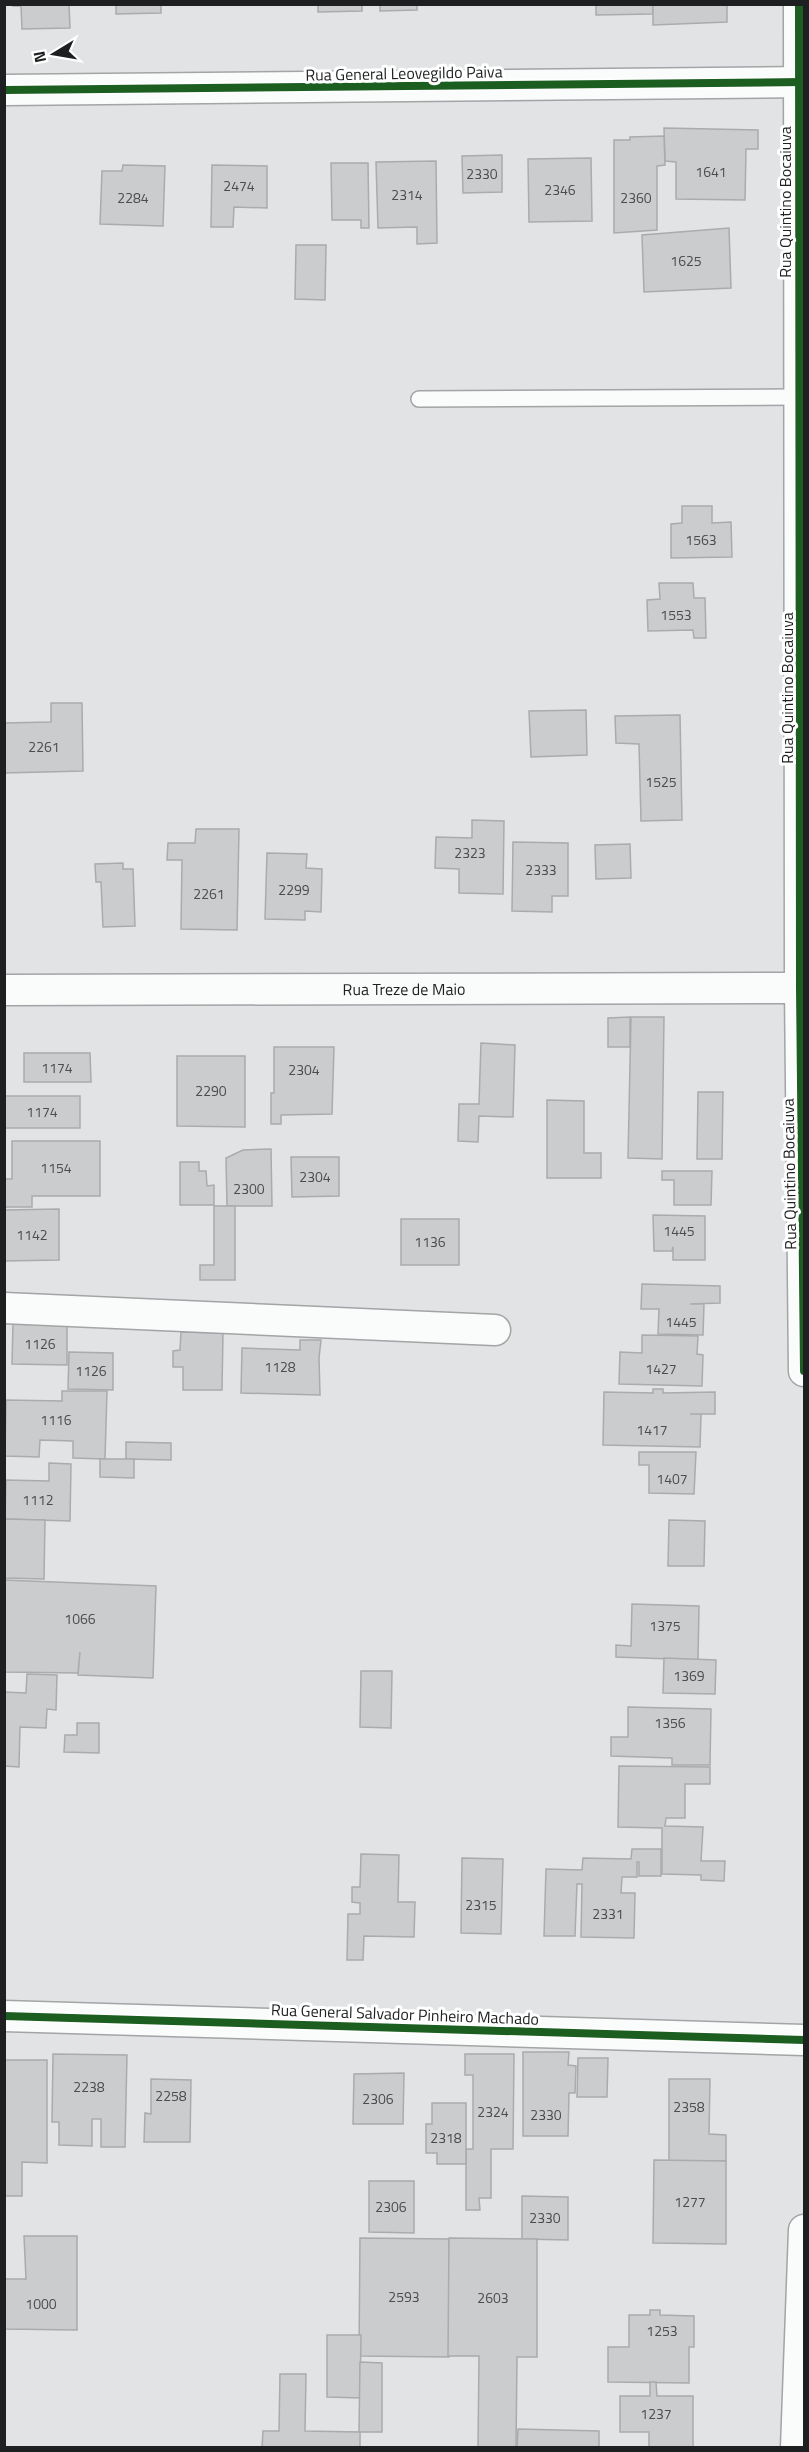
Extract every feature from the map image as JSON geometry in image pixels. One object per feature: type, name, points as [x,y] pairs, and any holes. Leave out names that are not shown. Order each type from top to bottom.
[{"type":"street","name":"Rua Quintino Bocaiuva","points":[[799,4],[804,1371]]},
{"type":"street","name":"Rua General Leovegildo Paiva","points":[[4,90],[801,82]]},
{"type":"street","name":"Rua Treze de Maio","points":[[4,990],[802,988]]},
{"type":"street","points":[[4,1308],[495,1330]]},
{"type":"street","name":"Rua General Salvador Pinheiro Machado","points":[[4,2016],[804,2040]]},
{"type":"street","points":[[796,2448],[804,2230]]},
{"type":"lane","points":[[419,399],[800,397]]},
{"type":"building","points":[[13,4],[69,4],[70,28],[22,29],[21,6],[13,6]]},
{"type":"building","points":[[116,4],[161,4],[161,13],[116,14]]},
{"type":"building","points":[[318,4],[362,4],[362,11],[318,12]]},
{"type":"building","points":[[380,4],[417,4],[417,10],[380,11]]},
{"type":"building","points":[[596,4],[653,4],[653,14],[596,15]]},
{"type":"building","points":[[653,4],[727,4],[727,22],[653,25]]},
{"type":"building","points":[[664,128],[758,130],[758,149],[746,149],[745,200],[676,199],[676,162],[665,161]]},
{"type":"building","points":[[664,136],[665,165],[657,166],[657,230],[614,233],[614,140]]},
{"type":"building","points":[[502,155],[502,192],[463,193],[462,156]]},
{"type":"building","points":[[591,158],[592,221],[529,222],[528,159]]},
{"type":"building","points":[[436,161],[437,243],[417,244],[417,227],[378,228],[376,162]]},
{"type":"building","points":[[331,163],[368,163],[369,228],[361,228],[361,220],[332,220]]},
{"type":"building","points":[[123,165],[165,166],[163,226],[100,224],[102,171],[122,171]]},
{"type":"building","points":[[212,165],[267,166],[267,208],[234,207],[233,227],[211,227]]},
{"type":"building","points":[[729,228],[731,288],[644,292],[642,235]]},
{"type":"building","points":[[296,245],[326,245],[325,300],[295,299]]},
{"type":"building","points":[[682,506],[712,506],[712,523],[731,522],[732,557],[671,558],[671,524],[682,523]]},
{"type":"building","points":[[659,583],[693,583],[694,598],[705,598],[706,638],[694,638],[693,630],[648,631],[647,600],[660,599]]},
{"type":"building","points":[[51,703],[82,703],[83,771],[4,773],[4,723],[51,722]]},
{"type":"building","points":[[586,710],[587,755],[531,757],[529,711]]},
{"type":"building","points":[[680,715],[682,820],[641,821],[639,744],[616,743],[615,716]]},
{"type":"building","points":[[472,820],[504,821],[503,894],[459,893],[459,869],[435,868],[436,837],[472,838]]},
{"type":"building","points":[[196,829],[239,829],[237,930],[181,929],[182,860],[167,860],[168,843],[195,843]]},
{"type":"building","points":[[513,842],[568,843],[568,896],[552,896],[552,912],[512,911]]},
{"type":"building","points":[[630,844],[631,878],[596,879],[595,845]]},
{"type":"building","points":[[267,853],[307,854],[306,868],[322,869],[321,912],[305,911],[305,920],[265,919]]},
{"type":"building","points":[[123,863],[123,869],[133,869],[135,926],[103,927],[101,882],[96,882],[95,864]]},
{"type":"building","points":[[630,1017],[630,1047],[608,1047],[608,1018]]},
{"type":"building","points":[[631,1017],[664,1017],[662,1159],[628,1158]]},
{"type":"building","points":[[481,1043],[515,1045],[513,1117],[479,1116],[478,1142],[458,1141],[459,1104],[479,1104]]},
{"type":"building","points":[[274,1047],[334,1047],[332,1114],[281,1115],[281,1124],[271,1124]]},
{"type":"building","points":[[24,1053],[90,1053],[91,1082],[24,1082]]},
{"type":"building","points":[[177,1056],[245,1056],[245,1127],[177,1126]]},
{"type":"building","points":[[698,1092],[723,1092],[722,1159],[697,1159]]},
{"type":"building","points":[[4,1096],[80,1096],[80,1128],[4,1128]]},
{"type":"building","points":[[547,1100],[584,1101],[584,1153],[601,1153],[601,1178],[547,1178]]},
{"type":"building","points":[[12,1141],[100,1141],[100,1196],[32,1196],[32,1207],[4,1207],[4,1179],[12,1179]]},
{"type":"building","points":[[271,1149],[272,1206],[227,1206],[226,1158],[243,1150]]},
{"type":"building","points":[[291,1157],[339,1157],[339,1196],[292,1197]]},
{"type":"building","points":[[180,1162],[199,1162],[199,1171],[206,1171],[207,1186],[214,1185],[214,1205],[180,1205]]},
{"type":"building","points":[[662,1171],[712,1171],[711,1205],[674,1205],[674,1180],[662,1180]]},
{"type":"building","points":[[214,1206],[235,1206],[235,1280],[200,1280],[200,1265],[214,1265]]},
{"type":"building","points":[[59,1209],[59,1260],[4,1261],[4,1210]]},
{"type":"building","points":[[653,1215],[705,1216],[705,1260],[673,1260],[673,1247],[672,1251],[654,1251]]},
{"type":"building","points":[[401,1219],[459,1219],[459,1265],[401,1265]]},
{"type":"building","points":[[642,1284],[720,1286],[720,1303],[690,1304],[704,1304],[703,1335],[658,1334],[659,1309],[641,1309]]},
{"type":"building","points":[[13,1323],[67,1324],[67,1365],[12,1364]]},
{"type":"building","points":[[181,1332],[223,1333],[222,1390],[183,1390],[183,1367],[173,1367],[173,1351],[180,1350]]},
{"type":"building","points":[[642,1335],[698,1336],[697,1354],[703,1355],[702,1386],[619,1384],[620,1352],[642,1353]]},
{"type":"building","points":[[300,1340],[321,1340],[320,1395],[241,1393],[242,1348],[300,1350]]},
{"type":"building","points":[[69,1352],[113,1353],[113,1390],[68,1389]]},
{"type":"building","points":[[653,1389],[663,1389],[663,1393],[715,1392],[715,1414],[701,1414],[700,1447],[603,1445],[604,1392],[653,1393]]},
{"type":"building","points":[[62,1391],[107,1391],[105,1459],[73,1458],[73,1441],[40,1440],[39,1457],[5,1456],[6,1400],[62,1401]]},
{"type":"building","points":[[126,1442],[171,1443],[171,1460],[126,1459]]},
{"type":"building","points":[[639,1452],[696,1452],[694,1494],[649,1493],[649,1465],[639,1465]]},
{"type":"building","points":[[100,1459],[134,1459],[134,1478],[100,1477]]},
{"type":"building","points":[[49,1463],[71,1464],[70,1521],[5,1519],[6,1480],[49,1481]]},
{"type":"building","points":[[4,1519],[45,1520],[44,1579],[4,1578]]},
{"type":"building","points":[[669,1520],[705,1521],[704,1566],[668,1566]]},
{"type":"building","points":[[4,1580],[156,1586],[153,1678],[78,1675],[80,1652],[78,1673],[4,1672]]},
{"type":"building","points":[[632,1604],[699,1606],[698,1660],[616,1657],[616,1645],[631,1646]]},
{"type":"building","points":[[664,1658],[716,1660],[715,1694],[663,1693]]},
{"type":"building","points":[[361,1671],[392,1671],[391,1728],[360,1727]]},
{"type":"building","points":[[27,1674],[57,1675],[56,1710],[47,1709],[46,1728],[20,1727],[19,1767],[4,1766],[4,1692],[26,1693]]},
{"type":"building","points":[[628,1707],[711,1709],[710,1765],[672,1765],[672,1758],[611,1756],[611,1737],[628,1737]]},
{"type":"building","points":[[77,1723],[99,1723],[99,1753],[64,1752],[65,1735],[77,1735]]},
{"type":"building","points":[[619,1766],[710,1767],[710,1784],[685,1784],[685,1818],[666,1818],[665,1826],[703,1827],[701,1861],[725,1861],[724,1881],[701,1880],[701,1875],[662,1874],[662,1828],[618,1827]]},
{"type":"building","points":[[632,1849],[661,1849],[661,1876],[639,1876],[639,1862],[637,1862],[637,1877],[622,1877],[621,1893],[635,1893],[634,1938],[581,1937],[582,1884],[577,1884],[575,1936],[544,1936],[546,1869],[582,1870],[583,1858],[631,1859]]},
{"type":"building","points":[[361,1854],[399,1855],[398,1902],[415,1902],[414,1937],[364,1936],[363,1960],[347,1960],[348,1914],[360,1914],[360,1903],[352,1902],[352,1887],[360,1887]]},
{"type":"building","points":[[462,1858],[503,1859],[501,1934],[461,1933]]},
{"type":"building","points":[[523,2052],[569,2052],[568,2065],[576,2066],[575,2093],[569,2093],[568,2136],[523,2136]]},
{"type":"building","points":[[53,2054],[127,2055],[125,2147],[101,2147],[101,2119],[92,2119],[92,2146],[59,2145],[59,2122],[52,2122]]},
{"type":"building","points":[[465,2054],[514,2054],[513,2149],[491,2149],[491,2198],[479,2198],[480,2210],[466,2210],[466,2149],[473,2149],[473,2075],[465,2075]]},
{"type":"building","points":[[578,2058],[608,2058],[607,2097],[577,2097]]},
{"type":"building","points":[[4,2060],[47,2060],[47,2163],[22,2162],[22,2196],[4,2196]]},
{"type":"building","points":[[404,2073],[403,2124],[353,2124],[354,2074]]},
{"type":"building","points":[[151,2079],[191,2080],[190,2142],[144,2142],[145,2113],[151,2114]]},
{"type":"building","points":[[669,2079],[710,2079],[709,2134],[726,2135],[726,2161],[669,2161]]},
{"type":"building","points":[[432,2103],[466,2103],[466,2164],[437,2164],[437,2153],[426,2153],[426,2124],[432,2124]]},
{"type":"building","points":[[654,2160],[726,2161],[726,2244],[653,2243]]},
{"type":"building","points":[[369,2181],[414,2181],[414,2233],[369,2232]]},
{"type":"building","points":[[522,2196],[568,2197],[568,2240],[522,2239]]},
{"type":"building","points":[[24,2236],[77,2236],[77,2330],[4,2329],[4,2279],[26,2279]]},
{"type":"building","points":[[360,2238],[449,2239],[449,2357],[359,2356]]},
{"type":"building","points":[[449,2238],[537,2239],[537,2357],[517,2357],[516,2448],[478,2448],[479,2356],[448,2356]]},
{"type":"building","points":[[650,2310],[660,2310],[660,2315],[694,2316],[694,2347],[689,2347],[689,2383],[608,2382],[608,2347],[629,2347],[629,2315],[650,2315]]},
{"type":"building","points":[[327,2335],[361,2335],[360,2398],[327,2397]]},
{"type":"building","points":[[360,2362],[382,2363],[382,2432],[359,2432]]},
{"type":"building","points":[[280,2374],[306,2374],[305,2431],[360,2432],[360,2448],[262,2448],[263,2431],[279,2431]]},
{"type":"building","points":[[650,2382],[656,2382],[657,2396],[693,2396],[693,2448],[649,2448],[649,2432],[620,2432],[620,2396],[650,2396]]},
{"type":"building","points":[[518,2429],[599,2431],[599,2448],[517,2448]]},
{"type":"cycle path","points":[[799,4],[800,988],[804,1371]]},
{"type":"cycle path","points":[[4,90],[804,82]]},
{"type":"cycle path","points":[[4,2016],[804,2040]]}]
